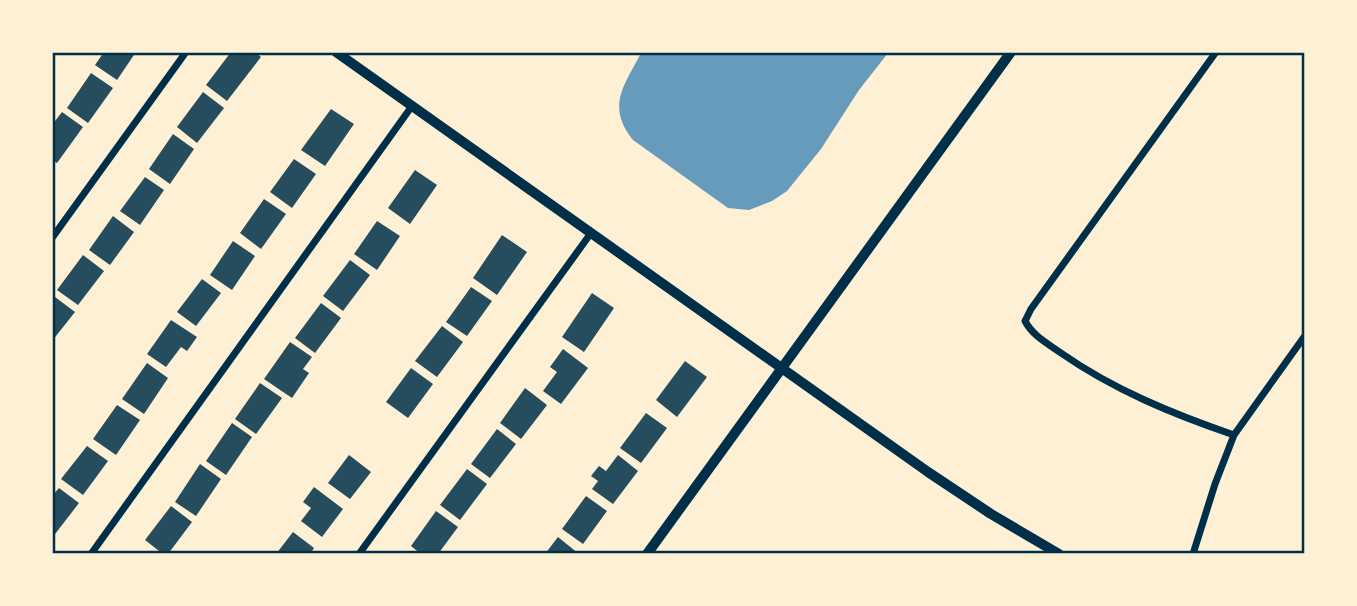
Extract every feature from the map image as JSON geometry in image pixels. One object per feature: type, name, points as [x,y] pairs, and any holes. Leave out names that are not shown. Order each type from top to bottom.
[{"type":"main road","points":[[336,52],[782,370],[991,514],[1059,554]]},
{"type":"main road","points":[[647,554],[1011,52]]},
{"type":"street","points":[[52,237],[186,52]]},
{"type":"street","points":[[1216,52],[1025,321],[1031,333],[1081,367],[1135,397],[1178,416],[1234,435]]},
{"type":"street","points":[[91,554],[412,106]]},
{"type":"street","points":[[359,554],[591,233]]},
{"type":"street","points":[[1193,554],[1234,435],[1304,337]]},
{"type":"water","points":[[641,52],[888,53],[859,90],[821,149],[787,191],[772,201],[749,210],[728,208],[633,140],[620,117],[619,106],[624,86]]},
{"type":"building","points":[[104,52],[136,52],[117,80],[95,65]]},
{"type":"building","points":[[231,52],[255,52],[261,57],[227,101],[206,85]]},
{"type":"building","points":[[91,73],[113,88],[88,123],[67,108]]},
{"type":"building","points":[[203,92],[224,108],[197,143],[177,127]]},
{"type":"building","points":[[331,109],[354,124],[325,166],[301,150]]},
{"type":"building","points":[[62,112],[83,127],[57,163],[52,160],[52,125]]},
{"type":"building","points":[[173,134],[194,149],[170,184],[149,169]]},
{"type":"building","points":[[294,159],[316,174],[292,208],[270,192]]},
{"type":"building","points":[[415,170],[437,185],[410,224],[388,208]]},
{"type":"building","points":[[145,177],[164,190],[140,225],[120,211]]},
{"type":"building","points":[[264,199],[286,214],[261,249],[240,233]]},
{"type":"building","points":[[113,216],[134,232],[110,265],[89,250]]},
{"type":"building","points":[[377,221],[400,236],[377,270],[354,254]]},
{"type":"building","points":[[502,235],[527,252],[497,295],[473,278]]},
{"type":"building","points":[[233,241],[255,256],[232,290],[210,275]]},
{"type":"building","points":[[83,255],[104,271],[78,305],[57,290]]},
{"type":"building","points":[[350,260],[370,275],[343,311],[323,296]]},
{"type":"building","points":[[202,279],[221,293],[196,326],[177,312]]},
{"type":"building","points":[[471,287],[492,301],[467,336],[446,322]]},
{"type":"building","points":[[592,293],[614,308],[584,352],[562,337]]},
{"type":"building","points":[[55,297],[75,312],[52,341],[52,300]]},
{"type":"building","points":[[321,303],[341,318],[315,353],[295,338]]},
{"type":"building","points":[[171,320],[197,337],[187,351],[181,347],[166,367],[147,354]]},
{"type":"building","points":[[442,326],[463,342],[437,377],[415,361]]},
{"type":"building","points":[[290,342],[312,357],[303,369],[309,373],[292,398],[264,379]]},
{"type":"building","points":[[563,349],[588,368],[561,404],[543,391],[557,372],[550,367]]},
{"type":"building","points":[[685,361],[707,377],[677,417],[656,400]]},
{"type":"building","points":[[147,363],[168,378],[144,414],[122,399]]},
{"type":"building","points":[[411,368],[433,384],[408,418],[386,402]]},
{"type":"building","points":[[260,383],[282,398],[256,434],[235,419]]},
{"type":"building","points":[[525,388],[547,405],[521,439],[500,423]]},
{"type":"building","points":[[117,405],[140,420],[116,455],[93,439]]},
{"type":"building","points":[[646,413],[667,428],[641,463],[620,448]]},
{"type":"building","points":[[232,423],[252,437],[226,475],[206,461]]},
{"type":"building","points":[[497,429],[516,444],[490,478],[471,464]]},
{"type":"building","points":[[87,446],[108,461],[83,495],[61,479]]},
{"type":"building","points":[[349,455],[371,472],[350,499],[328,483]]},
{"type":"building","points":[[618,455],[638,471],[613,504],[592,489],[598,481],[591,476],[599,466],[606,471]]},
{"type":"building","points":[[200,464],[221,479],[196,516],[175,502]]},
{"type":"building","points":[[467,469],[487,484],[460,520],[440,505]]},
{"type":"building","points":[[314,487],[343,509],[322,537],[301,521],[311,508],[303,502]]},
{"type":"building","points":[[59,488],[79,503],[52,538],[52,496]]},
{"type":"building","points":[[586,496],[607,511],[583,544],[562,529]]},
{"type":"building","points":[[171,506],[192,522],[168,554],[163,554],[145,540]]},
{"type":"building","points":[[436,511],[458,527],[438,554],[421,554],[411,546]]},
{"type":"building","points":[[293,532],[314,548],[310,554],[276,554]]},
{"type":"building","points":[[558,537],[579,554],[545,554]]}]
